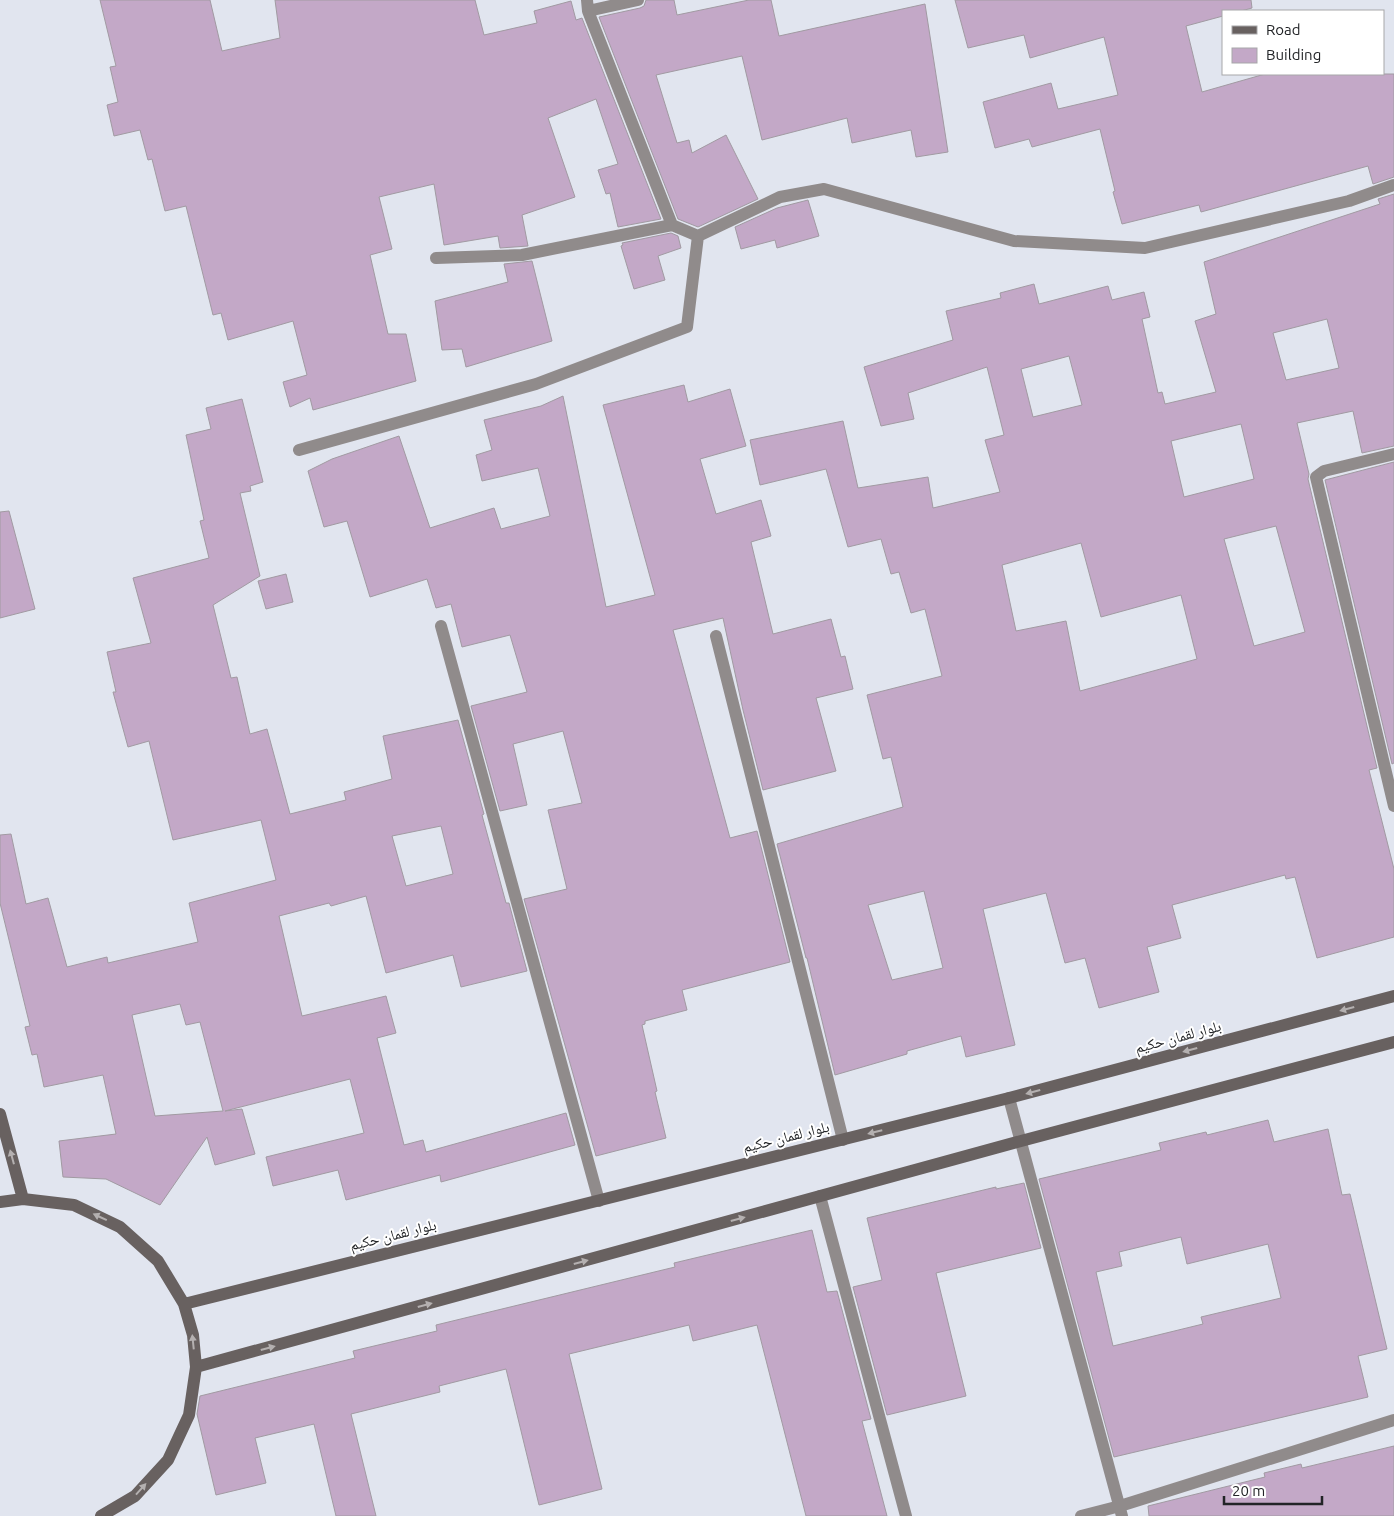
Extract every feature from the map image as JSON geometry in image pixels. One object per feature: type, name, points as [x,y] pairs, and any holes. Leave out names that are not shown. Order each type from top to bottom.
[{"type":"street","points":[[638,0],[588,6],[672,225]]},
{"type":"street","points":[[436,258],[522,255],[672,225],[698,236],[780,197],[824,189],[1014,241],[1145,248],[1348,201],[1394,184]]},
{"type":"street","points":[[299,450],[536,384],[687,326],[698,236]]},
{"type":"street","points":[[1394,454],[1324,471],[1316,477],[1394,806]]},
{"type":"street","points":[[440,626],[599,1200]]},
{"type":"street","points":[[716,636],[843,1140]]},
{"type":"street","name":"بلوار لقمان حکیم","points":[[184,1304],[1009,1098],[1394,996]]},
{"type":"street","points":[[196,1367],[1020,1141],[1394,1042]]},
{"type":"street","points":[[1009,1098],[1121,1511]]},
{"type":"street","points":[[0,1114],[24,1199]]},
{"type":"street","points":[[820,1196],[906,1516]]},
{"type":"street","points":[[0,1202],[24,1199],[74,1205],[120,1227],[158,1260],[184,1304],[193,1335],[196,1367],[189,1415],[168,1460],[135,1496],[101,1516]]},
{"type":"street","points":[[1081,1516],[1121,1511],[1394,1420]]},
{"type":"building","points":[[100,0],[210,0],[222,51],[280,38],[275,0],[475,0],[484,35],[537,23],[534,11],[571,1],[576,20],[582,18],[661,219],[618,227],[610,193],[606,194],[598,170],[618,164],[596,99],[548,118],[575,197],[522,215],[528,246],[500,248],[498,236],[444,245],[434,184],[379,197],[392,249],[370,255],[388,334],[406,334],[416,381],[313,410],[310,398],[290,407],[283,382],[307,375],[293,321],[228,340],[221,313],[213,315],[186,206],[165,211],[152,159],[148,160],[140,130],[114,136],[107,105],[118,102],[110,67],[116,66]]},
{"type":"building","points":[[646,0],[674,0],[677,15],[749,0],[771,0],[779,36],[925,4],[948,152],[916,157],[911,130],[852,143],[847,118],[762,140],[742,56],[656,75],[677,143],[689,140],[692,153],[726,135],[758,199],[698,227],[678,219],[599,17],[640,8],[644,6]]},
{"type":"building","points":[[955,0],[1251,0],[1252,8],[1245,10],[1222,10],[1222,16],[1186,26],[1202,92],[1262,75],[1394,74],[1394,177],[1373,184],[1368,166],[1201,212],[1199,205],[1122,224],[1113,192],[1115,191],[1100,129],[1032,147],[1029,139],[995,148],[983,102],[1051,83],[1058,109],[1118,95],[1104,37],[1030,58],[1024,35],[968,48]]},
{"type":"building","points":[[1394,194],[1394,446],[1362,453],[1353,411],[1297,423],[1309,474],[1308,479],[1377,768],[1369,770],[1394,869],[1394,937],[1317,958],[1295,877],[1286,879],[1285,875],[1172,905],[1181,938],[1147,947],[1159,992],[1099,1008],[1085,958],[1065,963],[1046,893],[983,909],[1015,1045],[966,1057],[961,1036],[907,1051],[907,1054],[835,1075],[777,844],[903,807],[891,757],[883,759],[867,695],[942,676],[925,609],[911,613],[899,572],[891,574],[881,539],[848,547],[826,469],[760,485],[750,440],[843,421],[858,488],[928,477],[933,508],[1000,492],[985,440],[1004,435],[987,367],[908,393],[914,419],[881,426],[864,367],[953,340],[946,311],[1001,298],[1000,293],[1034,284],[1039,304],[1108,286],[1112,300],[1144,292],[1150,317],[1142,319],[1158,393],[1162,392],[1165,404],[1216,392],[1195,321],[1216,314],[1204,262],[1380,204],[1378,199]],"holes":[[[1327,319],[1339,368],[1286,380],[1273,333]],[[1069,356],[1082,405],[1033,417],[1021,369]],[[1241,424],[1254,479],[1184,497],[1171,441]],[[1276,526],[1305,632],[1254,646],[1224,539]],[[1081,543],[1101,617],[1181,595],[1197,659],[1080,691],[1066,621],[1016,631],[1002,565]],[[924,891],[943,968],[892,980],[868,905]]]},
{"type":"building","points":[[808,200],[819,236],[777,248],[775,240],[741,249],[735,227],[777,208]]},
{"type":"building","points":[[671,233],[678,236],[681,248],[658,256],[665,280],[634,289],[621,246],[623,245],[622,243]]},
{"type":"building","points":[[532,261],[552,341],[466,367],[462,349],[442,350],[435,301],[508,282],[504,264]]},
{"type":"building","points":[[684,385],[688,402],[730,389],[746,446],[700,459],[716,514],[761,500],[771,536],[751,542],[773,634],[831,619],[841,657],[845,656],[853,689],[816,698],[836,771],[763,790],[723,618],[673,630],[730,838],[757,831],[790,962],[682,990],[687,1010],[645,1021],[645,1024],[642,1025],[666,1138],[596,1156],[524,899],[567,889],[548,810],[582,803],[563,731],[513,744],[527,805],[500,811],[471,706],[527,692],[510,635],[462,647],[451,604],[436,608],[427,579],[370,597],[347,521],[324,527],[308,471],[332,459],[399,436],[430,528],[494,508],[501,529],[550,516],[538,468],[482,481],[476,455],[492,450],[484,420],[541,406],[563,396],[606,607],[655,595],[603,405]]},
{"type":"building","points":[[242,399],[263,482],[250,486],[251,491],[240,493],[260,576],[213,605],[231,678],[237,677],[250,734],[267,729],[290,814],[346,800],[344,792],[392,779],[383,736],[458,720],[506,903],[509,903],[527,971],[461,987],[453,955],[386,973],[366,896],[331,906],[329,903],[279,916],[302,1016],[386,996],[396,1033],[377,1038],[404,1145],[423,1140],[426,1152],[566,1113],[575,1145],[441,1182],[440,1175],[346,1200],[338,1170],[273,1186],[266,1157],[364,1133],[350,1079],[225,1111],[242,1109],[255,1154],[215,1165],[207,1137],[160,1205],[106,1179],[63,1177],[59,1141],[116,1134],[103,1075],[44,1087],[37,1054],[32,1055],[25,1027],[30,1026],[0,903],[0,835],[11,834],[26,904],[48,898],[67,967],[107,957],[108,963],[198,942],[189,903],[276,880],[261,820],[173,840],[149,741],[128,747],[113,692],[116,692],[107,652],[151,643],[133,578],[209,558],[200,521],[204,520],[186,435],[211,429],[206,408]],"holes":[[[441,826],[453,874],[406,886],[392,836]],[[180,1004],[186,1025],[200,1022],[223,1111],[155,1116],[132,1015]]]},
{"type":"building","points":[[1394,462],[1394,763],[1392,764],[1325,480]]},
{"type":"building","points":[[9,511],[35,609],[0,618],[0,512]]},
{"type":"building","points":[[286,574],[293,602],[266,609],[258,581]]},
{"type":"building","points":[[1268,1120],[1274,1142],[1328,1129],[1342,1195],[1350,1194],[1387,1349],[1358,1356],[1368,1397],[1114,1457],[1039,1179],[1161,1150],[1159,1143],[1206,1132],[1207,1135]],"holes":[[[1181,1237],[1187,1264],[1268,1244],[1281,1298],[1201,1317],[1203,1324],[1113,1346],[1096,1272],[1122,1266],[1119,1252]]]},
{"type":"building","points":[[1024,1183],[1041,1248],[936,1273],[966,1396],[887,1415],[853,1287],[882,1280],[867,1218],[996,1187],[996,1189]]},
{"type":"building","points":[[812,1230],[827,1292],[837,1291],[871,1419],[862,1421],[887,1516],[806,1516],[757,1325],[693,1341],[689,1325],[569,1354],[602,1489],[539,1505],[506,1369],[439,1386],[440,1392],[351,1414],[376,1516],[336,1516],[314,1424],[255,1438],[266,1483],[216,1495],[197,1414],[200,1396],[355,1358],[353,1351],[437,1331],[436,1325],[675,1267],[674,1263]]},
{"type":"building","points":[[1394,1446],[1394,1516],[1149,1516],[1148,1506],[1265,1477],[1264,1473],[1301,1464],[1302,1468]]}]
